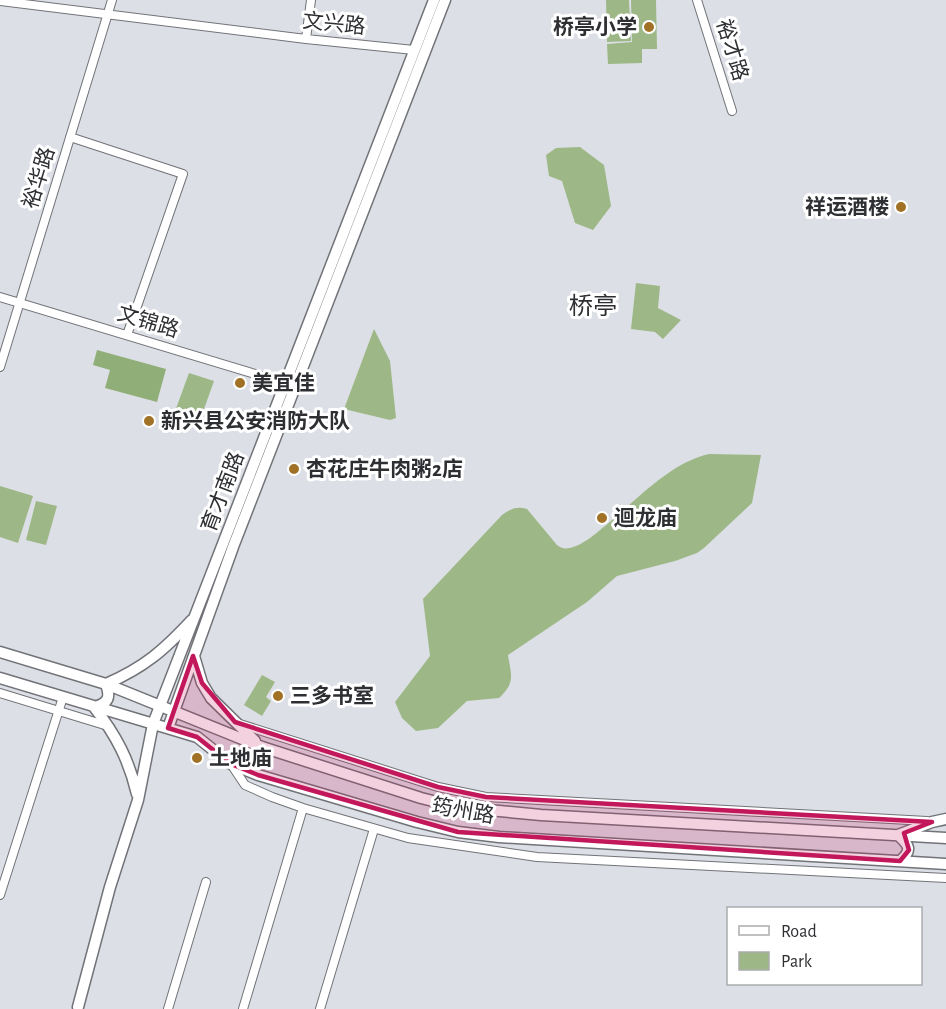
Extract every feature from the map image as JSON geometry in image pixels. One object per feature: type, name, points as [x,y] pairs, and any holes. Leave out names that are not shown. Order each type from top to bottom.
[{"type":"main road","name":"育才南路","points":[[78,1007],[110,887],[138,800],[153,724],[197,616],[434,0]]},
{"type":"main road","name":"育才南路","points":[[168,728],[233,547],[445,0]]},
{"type":"main road","points":[[138,800],[130,766],[110,727],[94,707],[105,704],[109,699],[110,692],[106,684],[124,676],[164,649],[197,616]]},
{"type":"main road","name":"筠州路","points":[[0,652],[106,684],[262,747],[421,798],[457,807],[542,815],[946,838]]},
{"type":"main road","points":[[194,656],[202,683],[211,698],[262,747]]},
{"type":"main road","name":"筠州路","points":[[0,678],[197,737],[231,764],[258,775],[395,816],[458,832],[499,837],[946,864]]},
{"type":"main road","points":[[900,861],[909,850],[907,843],[898,835],[946,819]]},
{"type":"street","name":"裕华路","points":[[0,367],[112,0]]},
{"type":"street","points":[[306,39],[311,0]]},
{"type":"street","name":"裕才路","points":[[697,0],[732,111]]},
{"type":"street","name":"文兴路","points":[[0,1],[414,50]]},
{"type":"street","points":[[70,138],[183,174],[127,335]]},
{"type":"street","name":"文锦路","points":[[0,297],[285,383]]},
{"type":"street","points":[[0,693],[110,727]]},
{"type":"street","points":[[0,895],[63,697]]},
{"type":"street","points":[[235,722],[438,788],[486,796],[932,822]]},
{"type":"street","points":[[231,764],[244,785],[303,808],[408,838],[537,857],[946,878]]},
{"type":"street","points":[[243,1009],[303,808]]},
{"type":"street","points":[[320,1009],[374,829]]},
{"type":"street","points":[[168,1009],[206,882]]},
{"type":"highlighted area","points":[[193,656],[202,683],[235,722],[438,787],[486,797],[932,822],[904,833],[909,850],[900,861],[458,832],[258,775],[231,764],[197,737],[168,728]]},
{"type":"green space","points":[[606,0],[629,0],[631,41],[607,42]]},
{"type":"green space","points":[[631,0],[656,0],[657,49],[642,49],[642,63],[608,64],[607,44],[632,42]]},
{"type":"green space","points":[[580,147],[604,165],[611,206],[593,230],[575,223],[562,181],[549,176],[546,155],[556,148]]},
{"type":"green space","points":[[636,283],[660,286],[658,308],[681,320],[663,339],[655,332],[631,329]]},
{"type":"green space","points":[[374,329],[390,361],[396,418],[390,420],[344,409]]},
{"type":"green space","points":[[97,350],[166,369],[157,402],[105,388],[110,370],[93,365]]},
{"type":"green space","points":[[189,373],[214,381],[199,423],[174,414]]},
{"type":"green space","points":[[709,454],[761,455],[752,503],[704,548],[675,561],[617,576],[587,602],[508,655],[510,683],[499,698],[467,701],[438,728],[416,731],[402,718],[395,702],[430,656],[423,599],[502,515],[514,509],[527,509],[557,545],[570,548],[593,536],[667,474],[694,459]]},
{"type":"green space","points":[[0,486],[33,496],[18,543],[0,537]]},
{"type":"green space","points":[[36,501],[57,506],[46,545],[26,540]]},
{"type":"green space","points":[[262,675],[275,682],[266,697],[271,701],[262,716],[244,705]]},
{"type":"place","name":"桥亭小学","points":[[649,27]]},
{"type":"place","name":"祥运酒楼","points":[[901,207]]},
{"type":"place","name":"美宜佳","points":[[240,383]]},
{"type":"place","name":"新兴县公安消防大队","points":[[149,421]]},
{"type":"place","name":"杏花庄牛肉粥2店","points":[[294,469]]},
{"type":"place","name":"迴龙庙","points":[[602,518]]},
{"type":"place","name":"三多书室","points":[[278,696]]},
{"type":"place","name":"土地庙","points":[[197,758]]},
{"type":"district","name":"桥亭","points":[[593,307]]}]
